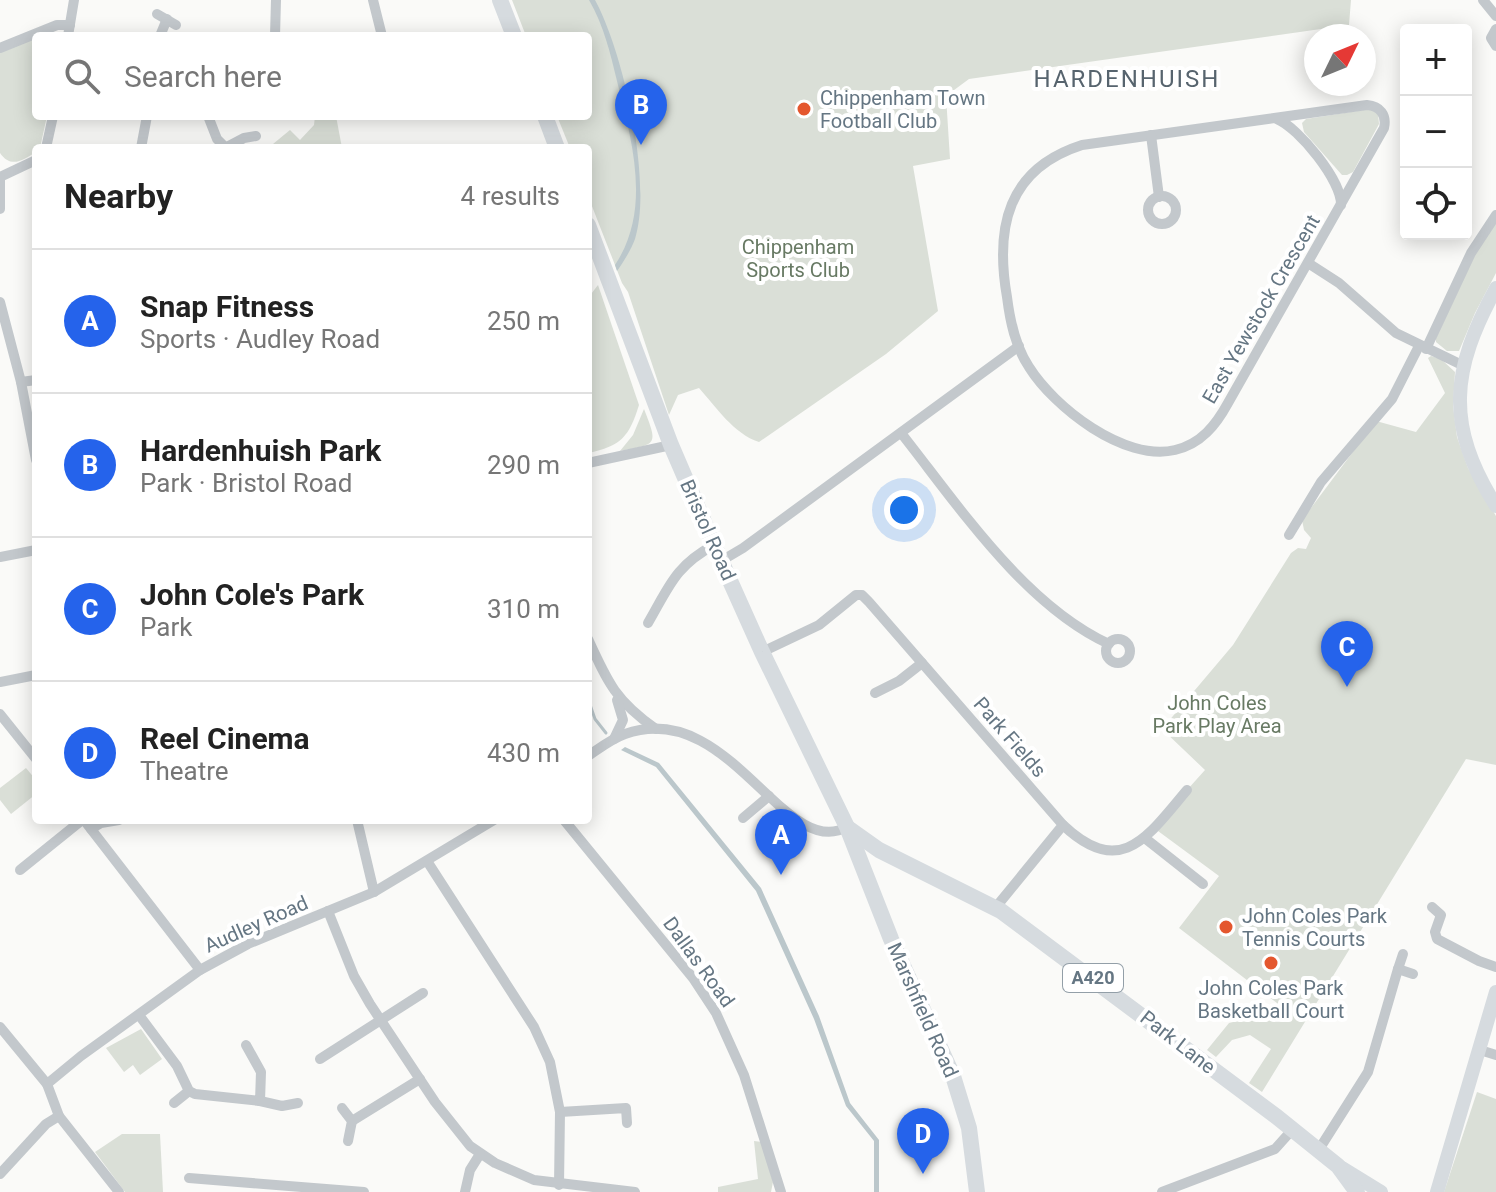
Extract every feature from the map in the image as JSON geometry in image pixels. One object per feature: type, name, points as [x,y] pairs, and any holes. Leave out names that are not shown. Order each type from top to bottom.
[{"type":"main road","points":[[500,0],[512,32]]},
{"type":"main road","points":[[546,120],[556,144]]},
{"type":"main road","name":"Bristol Road","points":[[592,236],[671,445],[717,553],[847,827]]},
{"type":"main road","points":[[1496,288],[1464,366],[1458,397],[1460,422],[1475,469],[1496,506]]},
{"type":"main road","name":"Park Lane","points":[[847,827],[892,856],[996,907],[1121,998],[1338,1166],[1381,1192]]},
{"type":"main road","name":"Marshfield Road","points":[[847,827],[953,1076],[969,1128],[977,1192]]},
{"type":"main road","points":[[867,879],[873,858],[882,854],[892,856]]},
{"type":"main road","points":[[1437,1192],[1496,992]]},
{"type":"main road","name":"A420","points":[[1338,1166],[1357,1192]]},
{"type":"street","points":[[40,32],[57,25],[69,30],[74,0]]},
{"type":"street","points":[[275,32],[276,0]]},
{"type":"street","points":[[373,0],[381,32]]},
{"type":"street","points":[[1483,0],[1496,16]]},
{"type":"street","points":[[162,32],[167,19]]},
{"type":"street","points":[[1496,29],[1491,38],[1496,46]]},
{"type":"street","points":[[0,48],[32,35]]},
{"type":"street","name":"East Yewstock Crescent","points":[[1367,105],[1382,112],[1385,119],[1384,128],[1216,424],[1199,439],[1178,450],[1162,452],[1122,443],[1096,430],[1067,410],[1040,383],[1019,346],[1007,302],[1003,248],[1005,218],[1014,199],[1041,166],[1069,149],[1271,119],[1367,105]]},
{"type":"street","name":"East Yewstock Crescent","points":[[1271,119],[1281,120],[1291,127],[1332,176],[1340,189],[1341,205]]},
{"type":"street","points":[[47,144],[52,120]]},
{"type":"street","points":[[142,144],[146,120]]},
{"type":"street","points":[[210,120],[221,144]]},
{"type":"street","points":[[1151,135],[1159,197]]},
{"type":"street","points":[[233,144],[256,136]]},
{"type":"street","points":[[0,209],[0,177],[32,162]]},
{"type":"street","points":[[1289,535],[1321,482],[1392,399],[1471,253],[1496,215]]},
{"type":"street","points":[[1308,263],[1339,283],[1396,333],[1464,366]]},
{"type":"street","points":[[0,305],[21,382],[32,439]]},
{"type":"street","points":[[648,623],[679,569],[692,557],[743,548],[1019,346]]},
{"type":"street","points":[[21,382],[32,381]]},
{"type":"street","points":[[901,433],[1032,590],[1067,621],[1109,644]]},
{"type":"street","points":[[592,462],[671,445]]},
{"type":"street","points":[[0,557],[32,551]]},
{"type":"street","name":"Park Fields","points":[[762,652],[819,625],[853,597],[860,595],[1063,825],[1083,842],[1105,849],[1132,847],[1146,839]]},
{"type":"street","points":[[592,647],[623,716],[614,739]]},
{"type":"street","points":[[875,693],[899,681],[922,663]]},
{"type":"street","points":[[0,682],[32,676]]},
{"type":"street","points":[[613,691],[656,729]]},
{"type":"street","points":[[0,714],[4,727],[32,755]]},
{"type":"street","points":[[592,753],[614,739],[636,731],[656,729],[679,732],[710,745],[793,818],[813,829],[835,832],[847,827]]},
{"type":"street","points":[[1187,790],[1146,839],[1203,884]]},
{"type":"street","points":[[743,818],[769,796]]},
{"type":"street","points":[[20,870],[85,824]]},
{"type":"street","points":[[87,824],[200,970]]},
{"type":"street","points":[[358,824],[374,892]]},
{"type":"street","name":"Audley Road","points":[[47,1084],[200,970],[248,944],[374,892],[487,824]]},
{"type":"street","name":"Dallas Road","points":[[567,824],[693,978],[716,1013],[744,1075],[781,1192]]},
{"type":"street","points":[[996,907],[1063,825]]},
{"type":"street","points":[[427,861],[534,1027],[550,1062],[560,1112],[559,1185]]},
{"type":"street","points":[[1432,907],[1441,915],[1435,932],[1437,939],[1496,967]]},
{"type":"street","points":[[328,911],[359,986],[457,1132],[480,1154],[534,1180],[635,1192]]},
{"type":"street","points":[[1318,1151],[1368,1072],[1403,954]]},
{"type":"street","points":[[1398,969],[1413,974]]},
{"type":"street","points":[[320,1059],[423,993]]},
{"type":"street","points":[[139,1015],[177,1066],[189,1091]]},
{"type":"street","points":[[0,1027],[47,1084],[59,1116],[119,1192]]},
{"type":"street","points":[[246,1045],[261,1072],[260,1101]]},
{"type":"street","points":[[1480,1050],[1496,1055]]},
{"type":"street","points":[[348,1141],[352,1121],[420,1079]]},
{"type":"street","points":[[189,1091],[282,1106],[298,1103]]},
{"type":"street","points":[[174,1103],[189,1091]]},
{"type":"street","points":[[625,1096],[627,1123]]},
{"type":"street","points":[[342,1108],[352,1121]]},
{"type":"street","points":[[560,1112],[626,1108]]},
{"type":"street","points":[[0,1174],[46,1124],[59,1116]]},
{"type":"street","points":[[1162,1192],[1275,1149],[1292,1130]]},
{"type":"street","points":[[465,1192],[470,1170],[480,1154]]},
{"type":"street","points":[[189,1178],[239,1187],[362,1191],[361,1179]]},
{"type":"green space","name":"Chippenham Sports Club","points":[[512,0],[1351,0],[1349,24],[1304,24],[1304,31],[969,79],[946,96],[950,159],[913,166],[938,311],[886,354],[759,442],[741,433],[699,388],[678,395],[669,415],[628,292],[592,206],[592,144],[568,144],[559,120],[592,120],[592,32],[524,32]]},
{"type":"green space","points":[[32,40],[32,120],[46,120],[41,144],[32,144],[32,154],[17,162],[8,161],[0,153],[0,52]]},
{"type":"green space","points":[[1370,109],[1378,113],[1379,124],[1353,172],[1342,175],[1304,132],[1302,123],[1306,119]]},
{"type":"green space","points":[[315,120],[337,120],[341,144],[273,144],[290,130],[300,140],[314,125]]},
{"type":"green space","points":[[1496,220],[1496,273],[1459,351],[1447,351],[1436,342],[1436,338],[1475,254]]},
{"type":"green space","points":[[598,285],[639,405],[622,438],[592,452],[592,293]]},
{"type":"green space","name":"John Coles Park Play Area","points":[[1428,358],[1441,359],[1455,372],[1453,406],[1457,437],[1468,468],[1496,516],[1496,765],[1466,759],[1262,1092],[1249,1083],[1271,1049],[1250,1035],[1232,1040],[1216,1057],[1207,1050],[1229,1023],[1266,1014],[1277,1003],[1179,928],[1219,876],[1158,831],[1205,770],[1162,729],[1233,645],[1291,553],[1298,548],[1306,549],[1311,538],[1304,530],[1302,520],[1376,421],[1416,432],[1445,393]]},
{"type":"green space","points":[[644,409],[652,430],[652,441],[642,447],[620,451],[633,435]]},
{"type":"green space","points":[[26,768],[32,775],[32,797],[11,814],[0,800],[0,788]]},
{"type":"green space","points":[[141,1029],[162,1059],[140,1075],[133,1065],[124,1072],[106,1048]]},
{"type":"green space","points":[[1477,1092],[1496,1099],[1496,1192],[1444,1192]]},
{"type":"green space","points":[[122,1134],[160,1134],[163,1192],[125,1192],[95,1152]]},
{"type":"green space","points":[[754,1141],[762,1142],[773,1182],[771,1192],[718,1192],[718,1187],[758,1179]]},
{"type":"shaded area","points":[[589,0],[595,0],[616,51],[638,152],[640,214],[635,239],[617,271],[615,265],[633,221],[636,174],[612,60],[603,29]]},
{"type":"shaded area","points":[[625,747],[659,763],[761,888],[819,1016],[850,1103],[879,1140],[879,1192],[874,1192],[874,1141],[846,1106],[814,1019],[756,891],[656,767],[621,750]]},
{"type":"waterway","points":[[592,710],[606,733]]},
{"type":"place","name":"Chippenham Town Football Club","points":[[804,109]]},
{"type":"place","name":"Hardenhuish Park","points":[[641,145]]},
{"type":"place","name":"John Cole's Park","points":[[1347,687]]},
{"type":"place","name":"Snap Fitness","points":[[781,875]]},
{"type":"place","name":"John Coles Park Tennis Courts","points":[[1226,927]]},
{"type":"place","name":"John Coles Park Basketball Court","points":[[1271,963]]},
{"type":"place","name":"Reel Cinema","points":[[923,1174]]},
{"type":"district","name":"HARDENHUISH","points":[[1127,79]]}]
